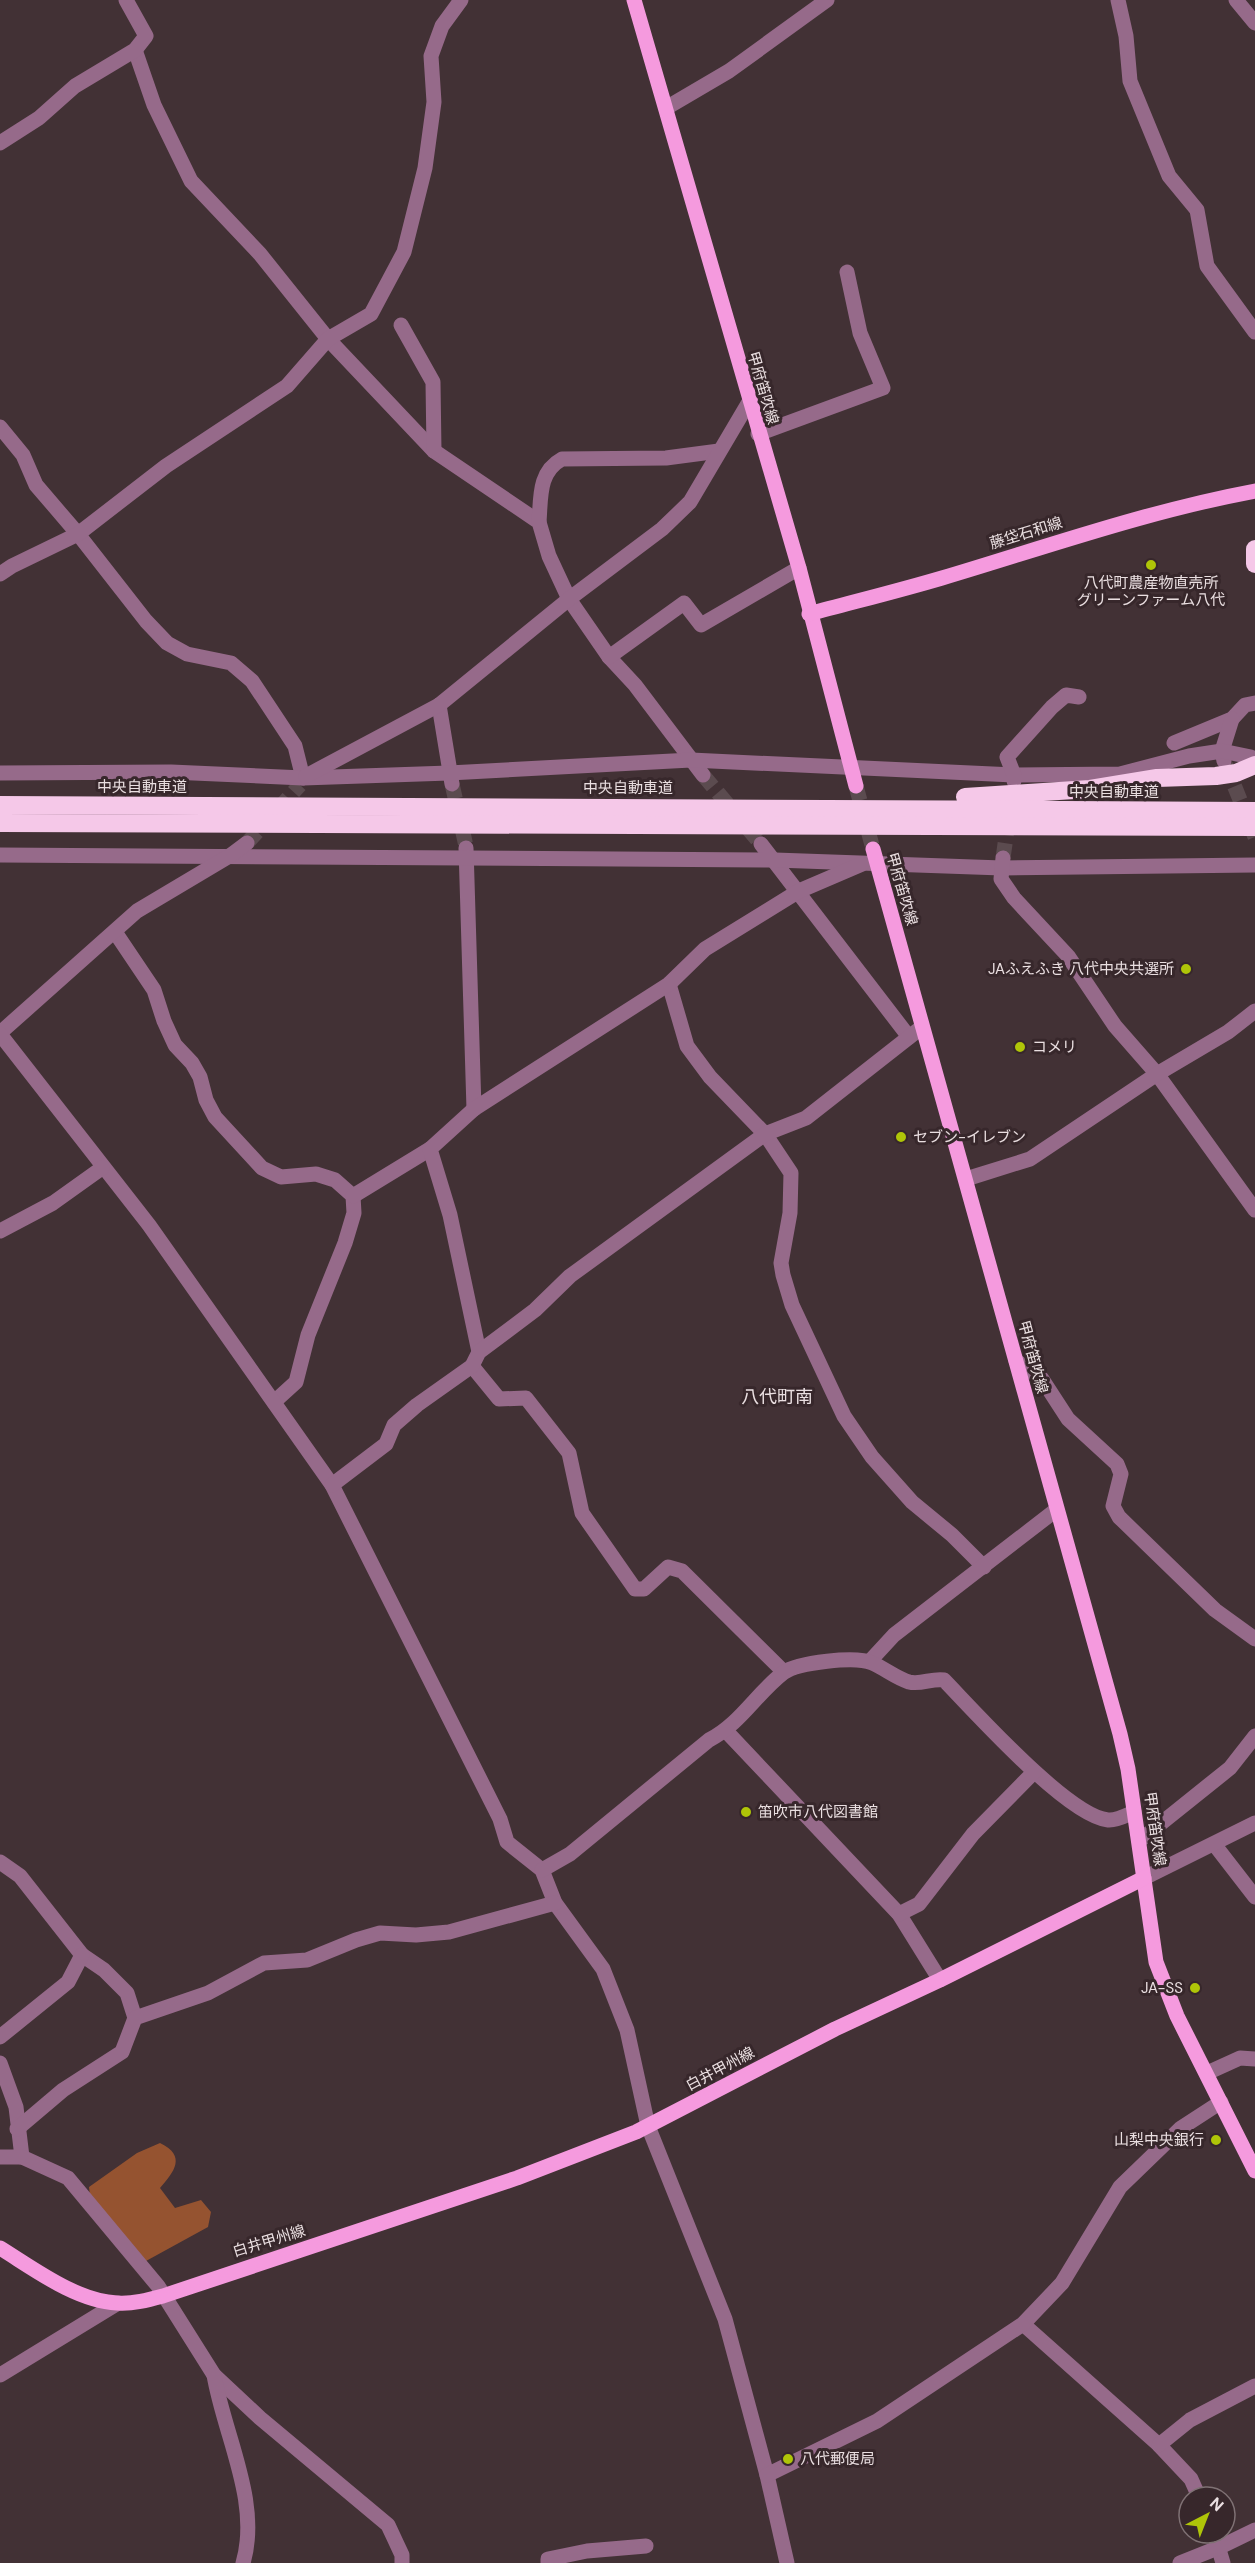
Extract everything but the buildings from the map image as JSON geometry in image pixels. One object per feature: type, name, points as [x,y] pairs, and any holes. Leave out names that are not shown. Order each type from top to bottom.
[{"type":"highway","points":[[1255,549],[1255,564]]},
{"type":"highway","points":[[816,807],[1090,789],[1157,778],[1236,773],[1253,761]]},
{"type":"highway","name":"中央自動車道","points":[[0,805],[816,807],[1255,811]]},
{"type":"highway","points":[[0,823],[1255,827]]},
{"type":"highway","points":[[998,827],[1255,836]]},
{"type":"main road","name":"甲府笛吹線","points":[[634,0],[758,434],[799,568],[809,614],[856,786]]},
{"type":"main road","name":"藤垈石和線","points":[[809,614],[940,578],[1112,525],[1209,500],[1255,491]]},
{"type":"main road","name":"甲府笛吹線","points":[[872,857],[966,1179],[1120,1734],[1144,1878]]},
{"type":"main road","name":"白井甲州線","points":[[0,2248],[71,2290],[99,2301],[118,2303],[164,2296],[517,2178],[648,2126],[835,2029],[940,1980],[1144,1878]]},
{"type":"main road","points":[[1144,1878],[1148,1925],[1155,1962],[1177,2016],[1255,2171]]},
{"type":"street","points":[[0,143],[39,118],[75,86],[135,50],[146,36],[126,0]]},
{"type":"street","points":[[0,574],[78,534],[166,466],[287,386],[328,339],[371,314],[404,252],[425,168],[434,102],[431,56],[442,26],[461,0]]},
{"type":"street","points":[[666,108],[729,71],[827,0]]},
{"type":"street","points":[[1118,0],[1126,36],[1130,81],[1168,176],[1197,210],[1207,266],[1217,283],[1255,332]]},
{"type":"street","points":[[1236,0],[1255,23]]},
{"type":"street","points":[[135,50],[154,105],[191,182],[260,254],[328,339],[434,451],[539,522]]},
{"type":"street","points":[[758,434],[883,388],[860,333],[848,272]]},
{"type":"street","points":[[400,325],[433,382],[434,451]]},
{"type":"street","points":[[302,782],[439,705],[569,599],[662,529],[690,502],[749,402]]},
{"type":"street","points":[[0,427],[23,455],[36,485],[167,643],[187,654],[231,663],[252,681],[295,746],[302,782]]},
{"type":"street","points":[[703,775],[635,685],[609,657],[569,599],[549,556],[539,522],[543,480],[551,465],[562,459],[666,458],[719,452]]},
{"type":"street","points":[[609,657],[684,603],[701,625],[799,568]]},
{"type":"street","points":[[1014,778],[1007,757],[1052,707],[1066,696],[1079,697]]},
{"type":"street","points":[[1174,743],[1232,719],[1245,705],[1255,703]]},
{"type":"street","points":[[439,705],[450,779]]},
{"type":"street","points":[[1223,756],[1232,719]]},
{"type":"street","points":[[0,772],[171,772],[302,782],[450,779],[691,760],[1014,778],[1120,774],[1189,756],[1223,756],[1253,761]]},
{"type":"street","points":[[247,843],[137,911],[0,1034],[102,1168],[149,1225],[332,1485],[500,1819],[507,1842],[542,1870],[555,1903],[603,1969],[627,2030],[648,2126],[725,2319],[767,2475],[787,2563]]},
{"type":"street","points":[[761,844],[909,1037]]},
{"type":"street","points":[[467,851],[474,1109]]},
{"type":"street","points":[[0,855],[231,855],[467,851],[775,860],[872,857],[1003,863],[1255,865]]},
{"type":"street","points":[[353,1196],[430,1149],[474,1109],[669,984],[705,949],[799,891],[872,857]]},
{"type":"street","points":[[1003,863],[1001,879],[1014,898],[1068,956],[1115,1026],[1156,1074],[1255,1210]]},
{"type":"street","points":[[115,932],[154,990],[164,1021],[176,1045],[196,1070],[206,1100],[215,1117],[262,1168],[281,1177],[316,1174],[335,1180],[353,1196],[354,1213],[348,1233],[318,1317],[308,1335],[296,1382],[274,1402]]},
{"type":"street","points":[[669,984],[687,1046],[710,1077],[765,1134],[791,1173],[790,1213],[781,1263],[783,1275],[792,1305],[843,1416],[872,1457],[912,1502],[952,1535],[984,1567]]},
{"type":"street","points":[[966,1179],[1030,1159],[1156,1074],[1228,1032],[1255,1011]]},
{"type":"street","points":[[332,1485],[386,1444],[394,1425],[417,1405],[472,1366],[479,1352],[535,1310],[578,1270],[765,1134],[806,1118],[922,1028]]},
{"type":"street","points":[[430,1149],[450,1215],[479,1352]]},
{"type":"street","points":[[0,1231],[53,1203],[102,1168]]},
{"type":"street","points":[[1016,1361],[1041,1379],[1068,1419],[1117,1464],[1121,1474],[1113,1506],[1119,1517],[1215,1610],[1254,1638]]},
{"type":"street","points":[[472,1366],[499,1399],[526,1398],[537,1409],[569,1453],[582,1513],[635,1589],[644,1589],[668,1567],[682,1570],[784,1672]]},
{"type":"street","points":[[870,1661],[894,1635],[1056,1510]]},
{"type":"street","points":[[542,1870],[570,1854],[709,1740],[726,1731],[784,1672],[813,1661],[870,1661],[908,1682],[920,1683],[936,1678],[944,1680],[1034,1772],[1098,1818],[1111,1821],[1134,1812]]},
{"type":"street","points":[[726,1731],[899,1914],[940,1980]]},
{"type":"street","points":[[1139,1841],[1230,1768],[1255,1736]]},
{"type":"street","points":[[899,1914],[919,1904],[973,1834],[1034,1772]]},
{"type":"street","points":[[1144,1878],[1255,1823]]},
{"type":"street","points":[[1214,1844],[1255,1897]]},
{"type":"street","points":[[0,1862],[20,1876],[82,1955],[104,1970],[127,1993],[135,2018],[122,2052],[63,2090],[17,2129]]},
{"type":"street","points":[[135,2018],[208,1993],[264,1963],[307,1960],[380,1933],[416,1935],[449,1932],[555,1903]]},
{"type":"street","points":[[0,2037],[68,1982],[82,1955]]},
{"type":"street","points":[[1207,2073],[1240,2058],[1255,2059]]},
{"type":"street","points":[[0,2063],[15,2107],[22,2157]]},
{"type":"street","points":[[767,2475],[877,2421],[1023,2325],[1062,2283],[1120,2187],[1151,2154],[1181,2128],[1221,2102]]},
{"type":"street","points":[[0,2157],[22,2157],[68,2178],[136,2258],[164,2296],[214,2375],[260,2418],[388,2525],[402,2555],[402,2563]]},
{"type":"street","points":[[0,2375],[118,2303]]},
{"type":"street","points":[[1023,2325],[1159,2445],[1191,2479],[1194,2485]]},
{"type":"street","points":[[214,2375],[220,2409],[239,2466],[247,2504],[243,2563]]},
{"type":"street","points":[[1159,2445],[1190,2420],[1255,2386]]},
{"type":"street","points":[[1237,2535],[1255,2530]]},
{"type":"street","points":[[1180,2563],[1209,2545]]},
{"type":"street","points":[[1218,2545],[1223,2563]]},
{"type":"street","points":[[549,2563],[548,2559],[588,2557],[646,2546]]},
{"type":"shaded area","points":[[160,2143],[173,2153],[176,2159],[170,2176],[160,2188],[175,2208],[201,2200],[211,2212],[208,2227],[146,2261],[90,2196],[89,2187],[137,2153]]},
{"type":"tunnel","points":[[1226,765],[1255,837]]},
{"type":"tunnel","points":[[703,775],[761,844]]},
{"type":"tunnel","points":[[452,784],[466,846]]},
{"type":"tunnel","points":[[247,843],[300,785]]},
{"type":"tunnel","points":[[856,786],[873,849]]},
{"type":"tunnel","points":[[1003,858],[1009,816]]},
{"type":"place","name":"八代町農産物直売所 グリーンファーム八代","points":[[1151,565]]},
{"type":"place","name":"JAふえふき 八代中央共選所","points":[[1186,969]]},
{"type":"place","name":"コメリ","points":[[1020,1047]]},
{"type":"place","name":"セブン-イレブン","points":[[901,1137]]},
{"type":"place","name":"笛吹市八代図書館","points":[[746,1812]]},
{"type":"place","name":"JA-SS","points":[[1195,1988]]},
{"type":"place","name":"山梨中央銀行","points":[[1216,2140]]},
{"type":"place","name":"八代郵便局","points":[[788,2459]]},
{"type":"district","name":"八代町南","points":[[777,1397]]}]
